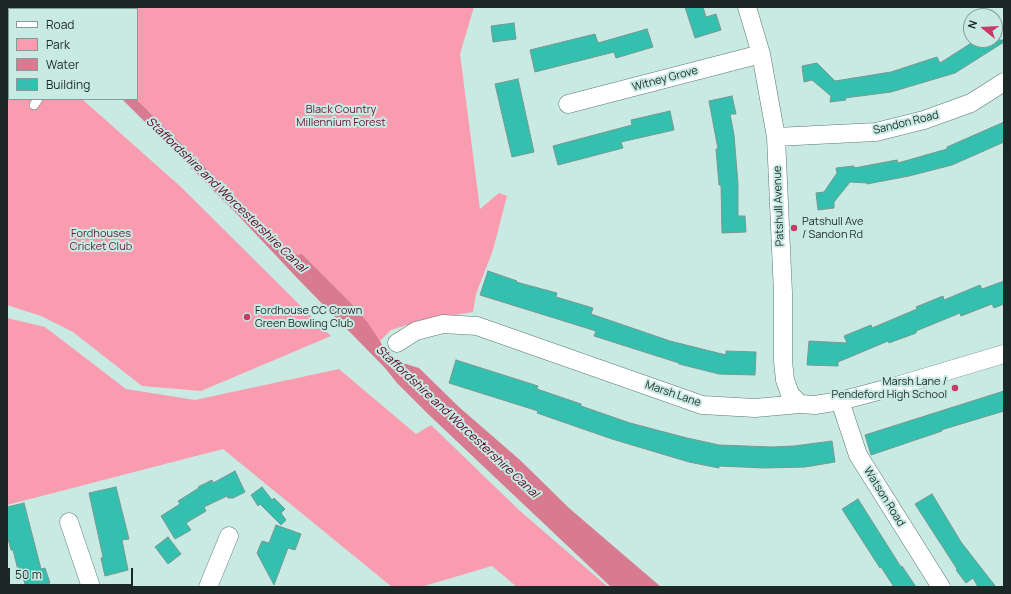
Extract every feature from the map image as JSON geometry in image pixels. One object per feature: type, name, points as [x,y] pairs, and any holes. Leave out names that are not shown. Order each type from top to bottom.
[{"type":"street","name":"Patshull Avenue","points":[[747,7],[761,54],[776,138],[783,361],[785,380],[790,394],[800,404]]},
{"type":"street","name":"Witney Grove","points":[[568,104],[761,54]]},
{"type":"street","name":"Sandon Road","points":[[776,138],[876,132],[924,120],[971,103],[1004,82]]},
{"type":"street","name":"Marsh Lane","points":[[397,343],[416,331],[443,324],[477,326],[702,405],[755,408],[800,404],[815,405],[840,401],[893,388],[1004,354]]},
{"type":"street","name":"Watson Road","points":[[840,401],[858,455],[941,587]]},
{"type":"street","points":[[69,522],[90,587]]},
{"type":"street","points":[[208,587],[229,536]]},
{"type":"green space","name":"Black Country Millennium Forest","points":[[40,7],[474,7],[460,54],[480,209],[499,193],[507,196],[493,250],[476,294],[473,312],[423,320],[391,330],[380,341],[350,302],[302,254],[294,255],[137,100],[138,8]]},
{"type":"green space","name":"Fordhouses Cricket Club","points":[[7,33],[8,100],[83,100],[181,187],[331,336],[201,391],[142,386],[73,332],[41,316],[7,305]]},
{"type":"green space","points":[[7,318],[45,327],[126,389],[195,400],[339,369],[416,434],[431,425],[519,510],[608,587],[517,587],[492,566],[421,587],[392,587],[223,449],[7,505]]},
{"type":"water","name":"Staffordshire and Worcestershire Canal","points":[[123,100],[137,100],[294,255],[302,254],[350,302],[368,323],[386,353],[396,361],[419,368],[459,407],[520,460],[569,508],[661,587],[611,587],[428,414],[234,211]]},
{"type":"building","points":[[685,7],[703,7],[706,17],[716,14],[721,30],[695,38]]},
{"type":"building","points":[[514,23],[516,39],[493,42],[491,26]]},
{"type":"building","points":[[647,29],[653,47],[616,58],[614,52],[535,72],[530,50],[595,34],[598,43]]},
{"type":"building","points":[[963,48],[995,48],[955,73],[891,92],[845,98],[846,100],[830,102],[831,96],[812,80],[804,82],[802,66],[817,63],[835,81],[891,72],[937,57],[940,63]]},
{"type":"building","points":[[518,79],[534,152],[512,157],[495,84]]},
{"type":"building","points":[[732,96],[736,114],[730,114],[734,135],[738,184],[738,216],[745,216],[746,232],[722,233],[721,185],[719,185],[716,149],[718,149],[709,101]]},
{"type":"building","points":[[670,111],[674,130],[621,142],[623,148],[558,165],[553,146],[632,125],[631,120]]},
{"type":"building","points":[[1004,122],[1004,142],[952,165],[909,176],[867,184],[850,182],[834,202],[834,208],[818,210],[816,193],[824,192],[837,173],[836,168],[854,166],[854,168],[897,160],[898,163],[947,149],[947,147]]},
{"type":"building","points":[[488,271],[517,281],[516,282],[557,293],[556,297],[593,308],[591,314],[670,341],[726,355],[726,351],[756,352],[755,375],[719,374],[679,364],[594,336],[596,331],[480,295]]},
{"type":"building","points":[[1004,281],[1004,304],[994,308],[992,304],[961,316],[960,313],[916,331],[916,333],[889,343],[888,341],[838,362],[838,366],[807,365],[809,341],[847,343],[844,336],[871,325],[872,328],[943,296],[944,300],[980,285],[982,289]]},
{"type":"building","points":[[456,360],[538,386],[537,389],[630,423],[719,445],[771,447],[794,446],[832,441],[835,462],[805,467],[764,468],[719,466],[719,468],[689,462],[612,439],[537,413],[538,411],[449,383]]},
{"type":"building","points":[[1004,391],[1004,411],[941,430],[942,431],[871,455],[865,435]]},
{"type":"building","points":[[235,471],[245,492],[233,498],[228,498],[227,496],[204,507],[206,511],[186,523],[191,530],[175,539],[161,516],[180,504],[178,501],[199,488],[198,487],[212,480],[213,483]]},
{"type":"building","points":[[116,487],[129,539],[122,540],[128,570],[105,576],[101,558],[103,557],[89,493]]},
{"type":"building","points":[[262,487],[272,500],[274,498],[285,509],[281,513],[286,520],[281,525],[260,504],[258,506],[251,495]]},
{"type":"building","points":[[932,494],[961,542],[996,587],[978,587],[973,578],[966,583],[956,570],[957,569],[915,504]]},
{"type":"building","points":[[858,499],[901,567],[902,566],[916,587],[894,587],[881,567],[880,568],[842,509]]},
{"type":"building","points":[[24,503],[41,569],[45,568],[50,583],[39,587],[26,587],[20,569],[18,570],[13,550],[11,550],[7,535],[7,507]]},
{"type":"building","points":[[276,525],[301,534],[295,550],[288,548],[274,585],[257,553],[262,541],[269,543]]},
{"type":"building","points":[[168,537],[181,554],[168,564],[155,547]]},
{"type":"place","name":"Patshull Ave / Sandon Rd","points":[[794,228]]},
{"type":"place","name":"Fordhouse CC Crown Green Bowling Club","points":[[247,317]]},
{"type":"place","name":"Marsh Lane / Pendeford High School","points":[[955,388]]}]
